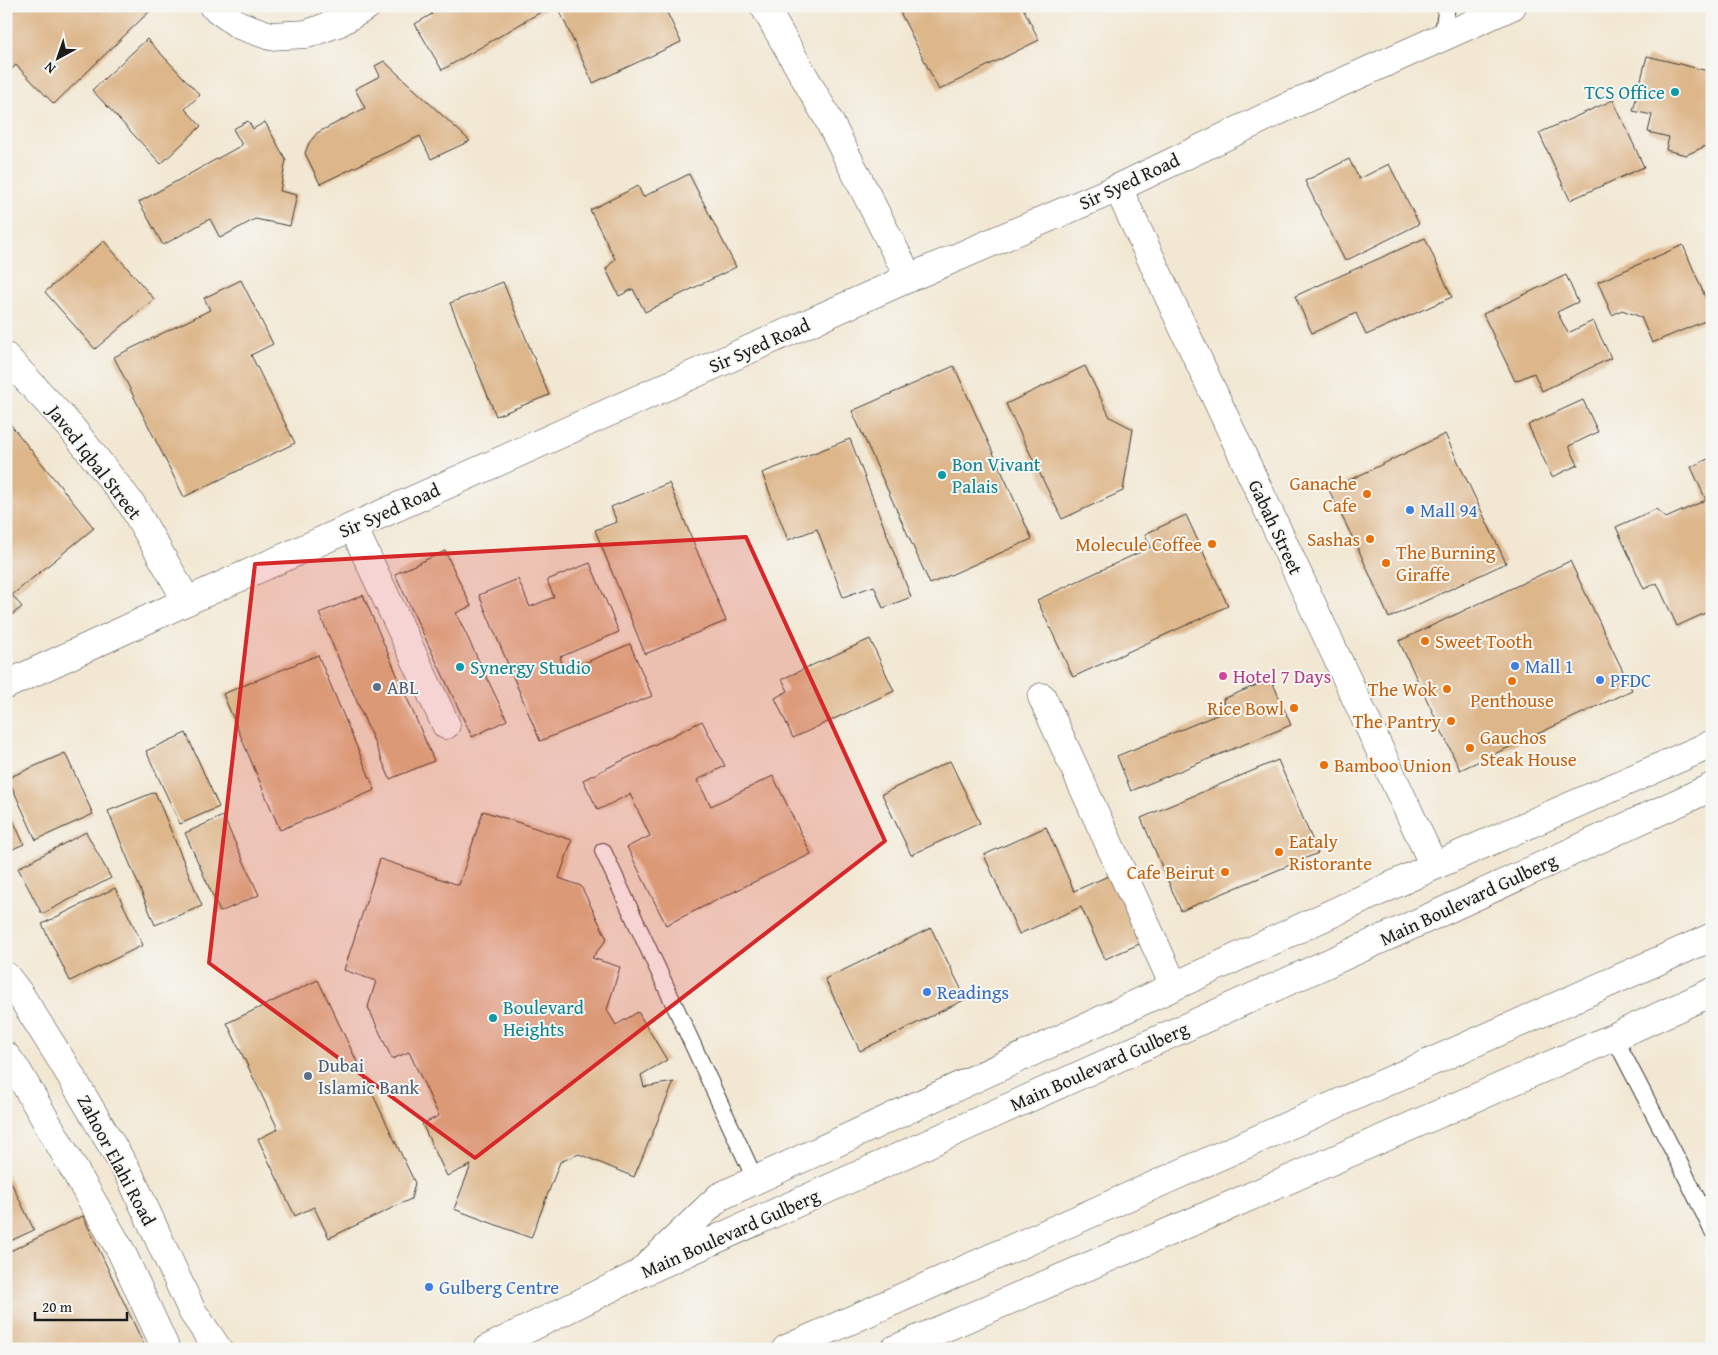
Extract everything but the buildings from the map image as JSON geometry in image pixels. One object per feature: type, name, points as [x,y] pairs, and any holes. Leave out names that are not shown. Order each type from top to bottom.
[{"type":"street","points":[[213,6],[239,26],[270,36],[307,34],[340,22],[367,6]]},
{"type":"street","points":[[764,6],[826,115],[910,278]]},
{"type":"street","name":"Sir Syed Road","points":[[6,685],[187,600],[910,278],[1118,188],[1289,106],[1512,6]]},
{"type":"street","name":"Gabah Street","points":[[1118,188],[1434,866]]},
{"type":"street","name":"Javed Iqbal Street","points":[[6,358],[70,426],[132,504],[187,600]]},
{"type":"street","points":[[353,527],[446,726]]},
{"type":"street","points":[[1042,697],[1174,986]]},
{"type":"street","points":[[637,1276],[719,1197],[1434,866],[1712,744]]},
{"type":"street","name":"Main Boulevard Gulberg","points":[[487,1349],[637,1276],[1706,793]]},
{"type":"street","points":[[786,1349],[1712,937]]},
{"type":"street","name":"Zahoor Elahi Road","points":[[6,976],[20,992],[130,1176],[192,1311],[218,1349]]},
{"type":"street","points":[[895,1349],[1199,1219],[1712,992]]},
{"type":"street","name":"Zahoor Elahi Road","points":[[6,1056],[18,1072],[121,1251],[166,1349]]},
{"type":"lane","points":[[1442,37],[1447,6]]},
{"type":"lane","points":[[603,851],[756,1181]]},
{"type":"lane","points":[[1614,1037],[1712,1230]]},
{"type":"highlighted area","points":[[746,537],[885,841],[475,1158],[209,963],[255,564]]},
{"type":"place","name":"TCS Office","points":[[1675,92]]},
{"type":"place","name":"Bon Vivant Palais","points":[[942,475]]},
{"type":"place","name":"Ganache Cafe","points":[[1367,494]]},
{"type":"place","name":"Mall 94","points":[[1410,510]]},
{"type":"place","name":"Sashas","points":[[1370,539]]},
{"type":"place","name":"Molecule Coffee","points":[[1212,544]]},
{"type":"place","name":"The Burning Giraffe","points":[[1386,563]]},
{"type":"place","name":"Sweet Tooth","points":[[1425,641]]},
{"type":"place","name":"Mall 1","points":[[1515,666]]},
{"type":"place","name":"Synergy Studio","points":[[460,667]]},
{"type":"place","name":"Hotel 7 Days","points":[[1223,676]]},
{"type":"place","name":"PFDC","points":[[1600,680]]},
{"type":"place","name":"Penthouse","points":[[1512,681]]},
{"type":"place","name":"ABL","points":[[377,687]]},
{"type":"place","name":"The Wok","points":[[1447,689]]},
{"type":"place","name":"Rice Bowl","points":[[1294,708]]},
{"type":"place","name":"The Pantry","points":[[1451,721]]},
{"type":"place","name":"Gauchos Steak House","points":[[1470,748]]},
{"type":"place","name":"Bamboo Union","points":[[1324,765]]},
{"type":"place","name":"Eataly Ristorante","points":[[1279,852]]},
{"type":"place","name":"Cafe Beirut","points":[[1225,872]]},
{"type":"place","name":"Readings","points":[[927,992]]},
{"type":"place","name":"Boulevard Heights","points":[[493,1018]]},
{"type":"place","name":"Dubai Islamic Bank","points":[[308,1076]]},
{"type":"place","name":"Gulberg Centre","points":[[429,1287]]}]
